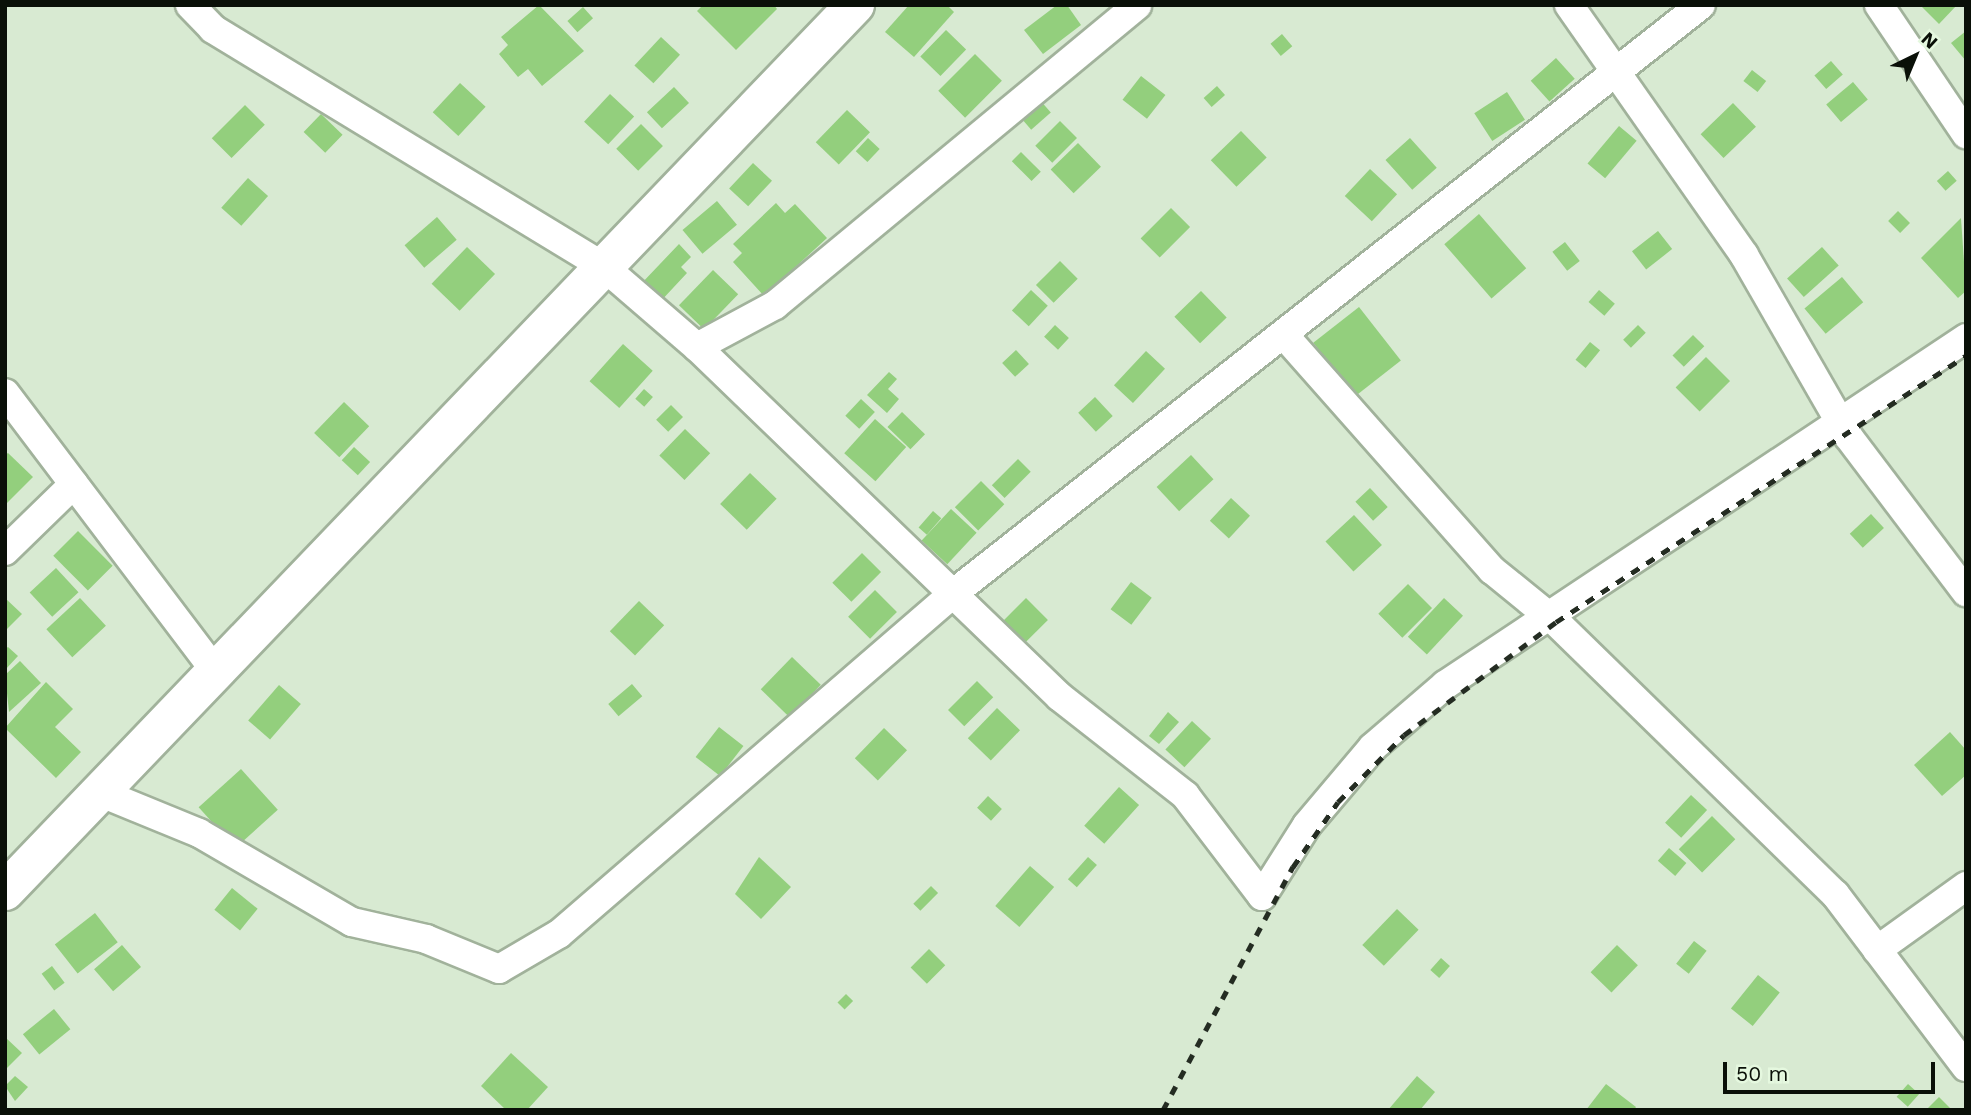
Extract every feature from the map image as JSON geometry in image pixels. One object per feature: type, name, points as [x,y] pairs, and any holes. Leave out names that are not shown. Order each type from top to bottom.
[{"type":"main road","points":[[5,891],[214,669],[855,5]]},
{"type":"street","points":[[190,5],[213,29],[603,266],[697,347],[956,593],[1060,697],[1185,795],[1262,896],[1307,825],[1373,747],[1445,685],[1966,338]]},
{"type":"street","points":[[697,347],[775,305],[1137,5]]},
{"type":"street","points":[[1569,5],[1744,255],[1840,423],[1966,592]]},
{"type":"street","points":[[99,792],[200,833],[352,922],[426,939],[499,969],[559,934],[956,593],[1284,335],[1614,69],[1701,5]]},
{"type":"street","points":[[1879,5],[1966,134]]},
{"type":"street","points":[[1284,335],[1492,570],[1549,616],[1836,894],[1966,1068]]},
{"type":"street","points":[[5,393],[214,669]]},
{"type":"street","points":[[5,551],[74,484]]},
{"type":"street","points":[[1877,950],[1966,886]]},
{"type":"building","points":[[539,5],[584,51],[542,86],[528,69],[518,77],[499,54],[508,45],[501,37]]},
{"type":"building","points":[[703,5],[774,5],[777,9],[736,50],[697,11]]},
{"type":"building","points":[[909,5],[947,5],[954,12],[914,57],[885,32]]},
{"type":"building","points":[[1057,5],[1067,5],[1081,25],[1043,54],[1024,30]]},
{"type":"building","points":[[1920,5],[1957,5],[1939,24]]},
{"type":"building","points":[[583,7],[593,18],[577,32],[567,21]]},
{"type":"building","points":[[946,30],[966,49],[940,76],[920,57]]},
{"type":"building","points":[[1966,31],[1966,61],[1951,43]]},
{"type":"building","points":[[1282,34],[1292,46],[1281,56],[1271,44]]},
{"type":"building","points":[[661,37],[680,55],[653,83],[634,66]]},
{"type":"building","points":[[975,54],[1002,81],[965,118],[938,91]]},
{"type":"building","points":[[1556,58],[1575,79],[1549,102],[1531,81]]},
{"type":"building","points":[[1831,61],[1843,75],[1826,89],[1814,75]]},
{"type":"building","points":[[1752,70],[1766,81],[1758,92],[1743,81]]},
{"type":"building","points":[[1141,76],[1165,95],[1147,119],[1123,100]]},
{"type":"building","points":[[1853,82],[1868,100],[1841,122],[1826,104]]},
{"type":"building","points":[[460,83],[486,107],[458,136],[433,112]]},
{"type":"building","points":[[1217,86],[1225,95],[1212,107],[1204,98]]},
{"type":"building","points":[[674,87],[689,103],[662,128],[647,112]]},
{"type":"building","points":[[1507,92],[1525,120],[1492,141],[1474,113]]},
{"type":"building","points":[[610,94],[634,117],[608,144],[584,122]]},
{"type":"building","points":[[1039,99],[1051,113],[1031,130],[1019,116]]},
{"type":"building","points":[[1733,103],[1756,127],[1724,158],[1701,134]]},
{"type":"building","points":[[245,105],[265,125],[232,158],[212,138]]},
{"type":"building","points":[[847,110],[870,132],[839,165],[816,142]]},
{"type":"building","points":[[321,114],[343,135],[325,153],[304,132]]},
{"type":"building","points":[[1060,121],[1077,138],[1052,163],[1035,146]]},
{"type":"building","points":[[641,124],[663,146],[638,171],[616,149]]},
{"type":"building","points":[[1619,126],[1637,141],[1605,178],[1588,164]]},
{"type":"building","points":[[1241,131],[1267,158],[1236,187],[1211,160]]},
{"type":"building","points":[[868,138],[880,149],[867,162],[856,151]]},
{"type":"building","points":[[1410,138],[1437,168],[1412,190],[1385,160]]},
{"type":"building","points":[[1078,143],[1101,167],[1074,193],[1051,169]]},
{"type":"building","points":[[1021,152],[1041,172],[1032,181],[1012,161]]},
{"type":"building","points":[[753,163],[772,181],[748,206],[729,189]]},
{"type":"building","points":[[1370,169],[1397,194],[1372,221],[1345,196]]},
{"type":"building","points":[[1948,171],[1957,181],[1946,191],[1937,181]]},
{"type":"building","points":[[248,178],[268,196],[241,226],[221,208]]},
{"type":"building","points":[[717,201],[737,225],[702,254],[683,230]]},
{"type":"building","points":[[776,203],[785,213],[795,204],[827,238],[764,296],[733,262],[742,253],[733,244]]},
{"type":"building","points":[[1171,208],[1190,227],[1160,257],[1141,238]]},
{"type":"building","points":[[1898,211],[1910,223],[1900,233],[1888,221]]},
{"type":"building","points":[[1479,214],[1526,268],[1492,299],[1444,244]]},
{"type":"building","points":[[437,217],[457,240],[424,268],[405,245]]},
{"type":"building","points":[[1961,218],[1966,291],[1958,298],[1921,258]]},
{"type":"building","points":[[1658,231],[1672,249],[1646,269],[1632,251]]},
{"type":"building","points":[[1565,242],[1580,261],[1567,271],[1552,252]]},
{"type":"building","points":[[679,244],[691,257],[681,267],[687,273],[659,303],[640,285]]},
{"type":"building","points":[[467,247],[495,274],[460,311],[432,284]]},
{"type":"building","points":[[1822,247],[1839,266],[1804,297],[1787,278]]},
{"type":"building","points":[[1060,261],[1078,279],[1054,303],[1036,285]]},
{"type":"building","points":[[713,270],[738,294],[704,330],[679,305]]},
{"type":"building","points":[[1842,277],[1863,302],[1826,334],[1804,308]]},
{"type":"building","points":[[1031,290],[1048,306],[1029,326],[1012,310]]},
{"type":"building","points":[[1599,290],[1615,304],[1604,316],[1589,302]]},
{"type":"building","points":[[1201,291],[1227,318],[1200,343],[1174,317]]},
{"type":"building","points":[[1359,307],[1401,361],[1355,396],[1313,343]]},
{"type":"building","points":[[1055,325],[1069,338],[1058,350],[1044,337]]},
{"type":"building","points":[[1638,325],[1646,333],[1631,348],[1623,340]]},
{"type":"building","points":[[1693,335],[1704,346],[1684,367],[1672,356]]},
{"type":"building","points":[[1590,342],[1600,350],[1586,368],[1576,360]]},
{"type":"building","points":[[623,344],[653,371],[619,408],[590,381]]},
{"type":"building","points":[[1016,350],[1029,364],[1015,377],[1002,363]]},
{"type":"building","points":[[1146,351],[1165,369],[1133,403],[1114,385]]},
{"type":"building","points":[[1706,357],[1730,381],[1700,411],[1676,387]]},
{"type":"building","points":[[889,372],[897,379],[888,389],[899,399],[887,413],[867,395]]},
{"type":"building","points":[[644,389],[653,397],[644,407],[635,399]]},
{"type":"building","points":[[1095,397],[1113,416],[1096,432],[1078,413]]},
{"type":"building","points":[[861,399],[875,412],[859,429],[845,416]]},
{"type":"building","points":[[344,402],[369,426],[339,457],[314,433]]},
{"type":"building","points":[[671,405],[683,417],[668,432],[656,420]]},
{"type":"building","points":[[902,412],[925,434],[910,449],[887,427]]},
{"type":"building","points":[[875,419],[906,447],[875,481],[844,453]]},
{"type":"building","points":[[685,429],[710,453],[684,480],[659,456]]},
{"type":"building","points":[[354,447],[370,462],[358,475],[342,460]]},
{"type":"building","points":[[8,453],[33,477],[5,505],[5,455]]},
{"type":"building","points":[[1191,455],[1214,479],[1179,511],[1157,487]]},
{"type":"building","points":[[1018,459],[1031,472],[1005,498],[992,485]]},
{"type":"building","points":[[750,473],[777,499],[747,530],[720,504]]},
{"type":"building","points":[[981,481],[1004,504],[978,530],[955,507]]},
{"type":"building","points":[[1370,488],[1388,507],[1373,521],[1355,502]]},
{"type":"building","points":[[1231,498],[1250,516],[1229,538],[1210,521]]},
{"type":"building","points":[[951,509],[977,533],[947,564],[922,540]]},
{"type":"building","points":[[933,511],[941,518],[927,535],[919,528]]},
{"type":"building","points":[[1871,514],[1884,528],[1863,548],[1850,534]]},
{"type":"building","points":[[1354,515],[1382,545],[1353,572],[1325,542]]},
{"type":"building","points":[[78,531],[113,566],[88,590],[53,556]]},
{"type":"building","points":[[862,553],[881,572],[851,602],[832,583]]},
{"type":"building","points":[[56,568],[79,592],[52,617],[30,593]]},
{"type":"building","points":[[1131,582],[1152,598],[1131,625],[1111,609]]},
{"type":"building","points":[[1408,584],[1432,608],[1402,638],[1378,614]]},
{"type":"building","points":[[875,590],[897,612],[870,639],[848,617]]},
{"type":"building","points":[[5,598],[22,614],[5,631]]},
{"type":"building","points":[[80,598],[106,626],[72,657],[46,629]]},
{"type":"building","points":[[1026,598],[1048,620],[1022,646],[1000,624]]},
{"type":"building","points":[[1444,598],[1463,616],[1427,654],[1408,637]]},
{"type":"building","points":[[639,601],[664,625],[635,656],[610,631]]},
{"type":"building","points":[[8,647],[18,656],[5,670],[5,649]]},
{"type":"building","points":[[792,657],[821,685],[790,717],[761,689]]},
{"type":"building","points":[[20,661],[41,683],[9,712],[5,675]]},
{"type":"building","points":[[977,681],[993,697],[964,726],[948,710]]},
{"type":"building","points":[[46,682],[73,709],[55,727],[81,752],[56,778],[5,728]]},
{"type":"building","points":[[632,684],[642,696],[619,716],[608,704]]},
{"type":"building","points":[[279,685],[301,704],[270,739],[248,720]]},
{"type":"building","points":[[997,708],[1020,730],[991,760],[968,738]]},
{"type":"building","points":[[1168,712],[1179,722],[1159,744],[1149,736]]},
{"type":"building","points":[[1192,721],[1211,739],[1184,767],[1165,750]]},
{"type":"building","points":[[719,727],[743,746],[720,776],[696,757]]},
{"type":"building","points":[[884,728],[907,750],[878,780],[855,758]]},
{"type":"building","points":[[1950,732],[1966,750],[1966,775],[1942,796],[1914,765]]},
{"type":"building","points":[[241,769],[278,810],[235,848],[199,807]]},
{"type":"building","points":[[1119,787],[1139,805],[1104,844],[1084,826]]},
{"type":"building","points":[[1691,795],[1707,810],[1681,838],[1665,823]]},
{"type":"building","points":[[988,796],[1002,809],[991,821],[977,808]]},
{"type":"building","points":[[1712,816],[1735,839],[1702,873],[1679,849]]},
{"type":"building","points":[[1669,848],[1686,863],[1675,876],[1658,861]]},
{"type":"building","points":[[759,857],[791,887],[761,919],[735,894]]},
{"type":"building","points":[[1088,857],[1097,865],[1077,887],[1068,879]]},
{"type":"building","points":[[1030,866],[1054,887],[1019,927],[995,906]]},
{"type":"building","points":[[931,886],[938,893],[920,911],[913,904]]},
{"type":"building","points":[[232,888],[258,909],[240,931],[214,910]]},
{"type":"building","points":[[1397,909],[1419,930],[1384,966],[1362,945]]},
{"type":"building","points":[[95,913],[118,942],[78,974],[55,944]]},
{"type":"building","points":[[1694,941],[1707,951],[1689,974],[1676,964]]},
{"type":"building","points":[[122,945],[141,967],[113,991],[94,969]]},
{"type":"building","points":[[1617,945],[1638,965],[1611,992],[1591,972]]},
{"type":"building","points":[[929,949],[945,965],[927,984],[911,967]]},
{"type":"building","points":[[1441,958],[1450,966],[1439,978],[1430,970]]},
{"type":"building","points":[[52,966],[65,983],[54,991],[42,974]]},
{"type":"building","points":[[1758,975],[1780,993],[1753,1026],[1731,1008]]},
{"type":"building","points":[[846,994],[853,1001],[845,1010],[838,1002]]},
{"type":"building","points":[[54,1009],[70,1029],[39,1054],[23,1034]]},
{"type":"building","points":[[5,1037],[22,1053],[5,1070]]},
{"type":"building","points":[[511,1053],[548,1087],[527,1110],[506,1110],[481,1086]]},
{"type":"building","points":[[15,1076],[28,1087],[15,1101],[5,1086]]},
{"type":"building","points":[[1417,1076],[1435,1092],[1420,1110],[1388,1110]]},
{"type":"building","points":[[1606,1084],[1636,1107],[1634,1110],[1586,1110]]},
{"type":"building","points":[[1908,1084],[1919,1094],[1908,1107],[1897,1097]]},
{"type":"building","points":[[1939,1097],[1952,1110],[1926,1110]]},
{"type":"railway","points":[[1163,1110],[1293,867],[1338,802],[1404,735],[1556,622],[1966,356]]}]
